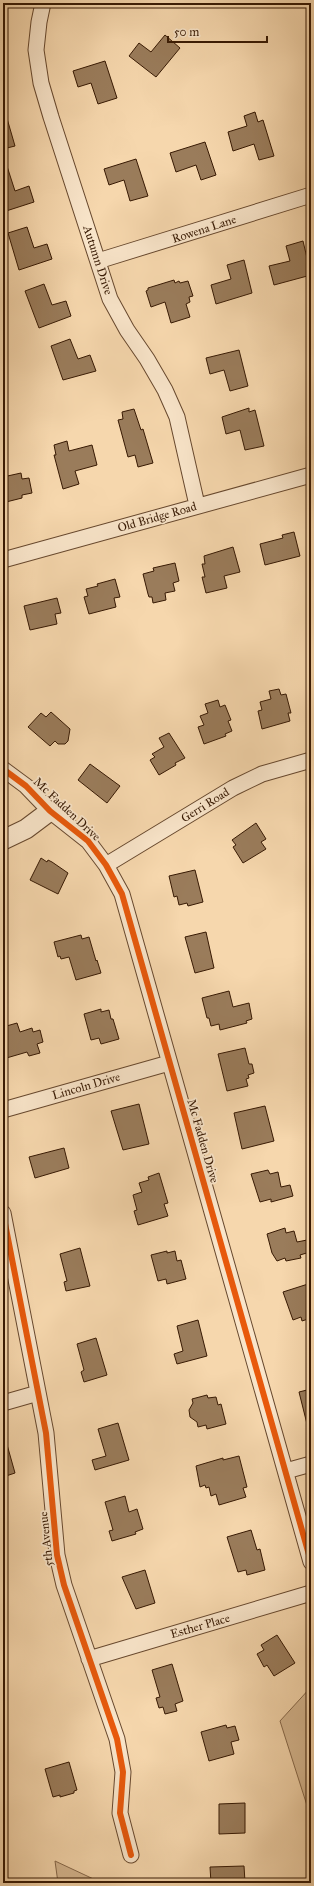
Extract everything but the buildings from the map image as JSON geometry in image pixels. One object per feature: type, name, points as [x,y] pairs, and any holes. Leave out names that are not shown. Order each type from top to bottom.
[{"type":"street","name":"Autumn Drive","points":[[43,3],[36,50],[41,83],[110,298],[127,330],[147,359],[177,417],[197,505]]},
{"type":"street","name":"Rowena Lane","points":[[98,261],[311,195]]},
{"type":"street","name":"Old Bridge Road","points":[[3,560],[311,474]]},
{"type":"street","name":"Gerri Road","points":[[106,865],[233,788],[262,774],[311,760]]},
{"type":"street","name":"Mc Fadden Drive","points":[[3,769],[26,786],[50,811],[88,841],[106,865],[122,894],[311,1562]]},
{"type":"street","points":[[3,840],[26,829],[50,811]]},
{"type":"street","name":"Lincoln Drive","points":[[3,1110],[169,1062]]},
{"type":"street","name":"5th Avenue","points":[[3,1213],[46,1433],[57,1555],[64,1585],[88,1659],[117,1739],[123,1772],[120,1813],[131,1855]]},
{"type":"street","points":[[3,1403],[38,1393]]},
{"type":"street","points":[[286,1471],[311,1464]]},
{"type":"street","name":"Esther Place","points":[[88,1659],[311,1593]]},
{"type":"shaded area","points":[[311,1687],[311,1818],[280,1721]]},
{"type":"shaded area","points":[[55,1861],[102,1883],[58,1883]]},
{"type":"cycle path","points":[[3,769],[26,786],[50,811],[88,841],[106,865],[122,894],[311,1562]]},
{"type":"cycle path","points":[[3,1213],[46,1433],[57,1555],[64,1585],[117,1739],[123,1772],[120,1813],[131,1855]]}]
